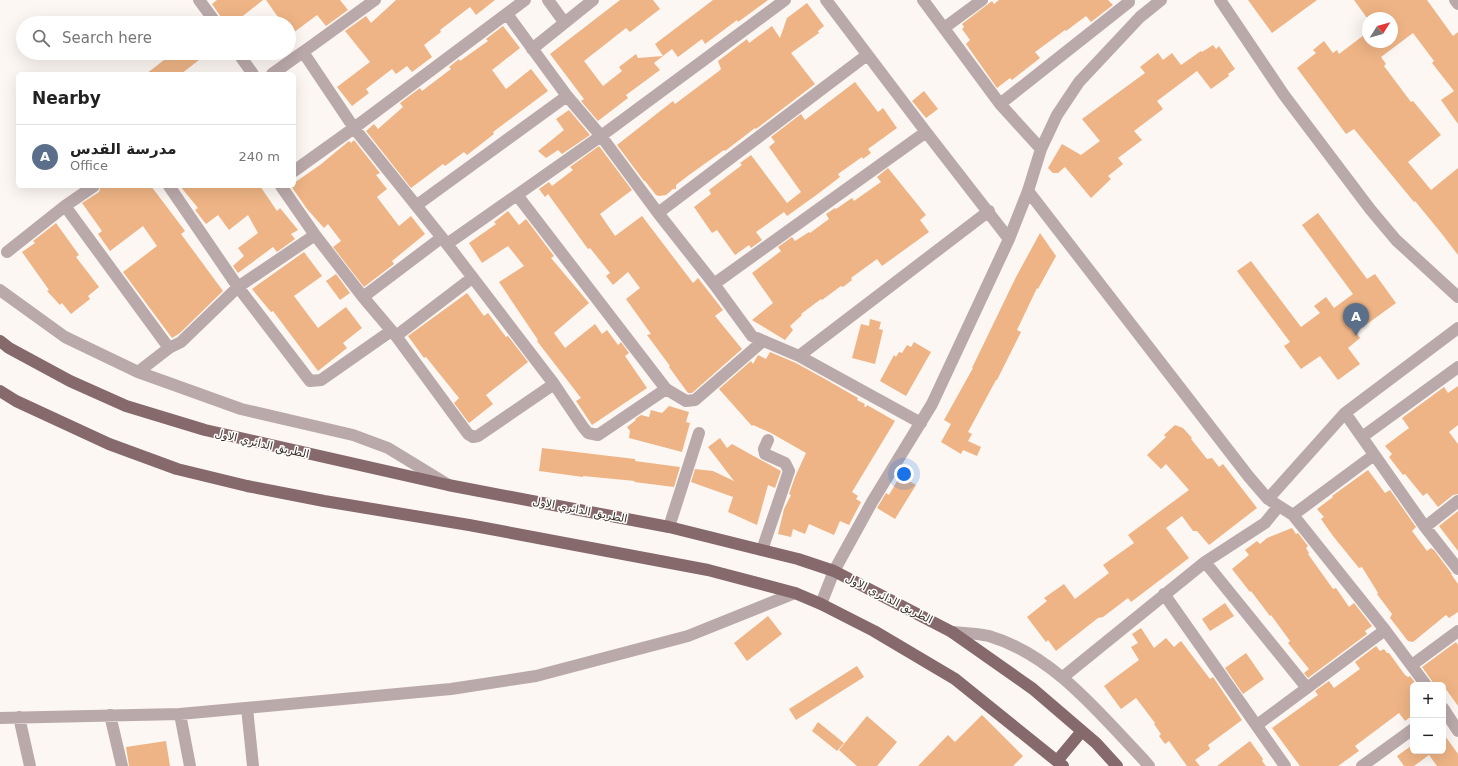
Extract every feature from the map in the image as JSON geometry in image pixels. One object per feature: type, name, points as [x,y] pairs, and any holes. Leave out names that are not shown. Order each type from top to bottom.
[{"type":"main road","name":"الطريق الدائري الاول","points":[[0,341],[70,381],[126,406],[205,430],[448,485],[669,527],[798,559],[834,571],[952,632],[1033,689],[1096,743],[1117,766]]},
{"type":"main road","points":[[0,391],[16,401],[109,444],[177,468],[247,486],[468,525],[708,570],[795,593],[821,604],[874,631],[955,679],[1060,763],[1082,731]]},
{"type":"street","points":[[199,0],[211,16]]},
{"type":"street","points":[[296,57],[375,0]]},
{"type":"street","points":[[296,170],[525,0]]},
{"type":"street","points":[[548,0],[564,22]]},
{"type":"street","points":[[532,49],[593,0]]},
{"type":"street","points":[[363,296],[444,241],[517,195],[601,136],[785,0]]},
{"type":"street","points":[[826,0],[1009,239]]},
{"type":"street","points":[[923,0],[1000,104],[1041,149]]},
{"type":"street","points":[[944,28],[982,0]]},
{"type":"street","points":[[821,604],[834,571],[872,502],[932,404],[1009,239],[1028,191],[1041,149],[1057,115],[1078,82],[1140,17],[1161,0]]},
{"type":"street","points":[[1220,0],[1284,95],[1370,209],[1396,240],[1458,297]]},
{"type":"street","points":[[1455,0],[1458,4]]},
{"type":"street","points":[[1000,104],[1128,1],[1140,17]]},
{"type":"street","points":[[507,14],[532,49],[601,136],[752,336],[799,356],[921,423]]},
{"type":"street","points":[[303,52],[354,128],[417,205],[554,384],[582,427],[588,433],[598,435],[666,389]]},
{"type":"street","points":[[658,213],[867,55]]},
{"type":"street","points":[[243,60],[252,72]]},
{"type":"street","points":[[275,72],[292,60]]},
{"type":"street","points":[[417,205],[568,96]]},
{"type":"street","points":[[714,284],[926,132]]},
{"type":"street","points":[[7,252],[65,206],[91,188]]},
{"type":"street","points":[[170,188],[238,287],[310,381],[321,380],[393,333],[472,278]]},
{"type":"street","points":[[283,188],[315,235],[393,333],[468,434],[478,436],[554,384]]},
{"type":"street","points":[[1028,191],[1249,476],[1268,499],[1278,507],[1293,515],[1385,630],[1424,682]]},
{"type":"street","points":[[517,195],[666,389],[686,401],[695,400],[763,341]]},
{"type":"street","points":[[65,206],[169,348]]},
{"type":"street","points":[[799,356],[989,211]]},
{"type":"street","points":[[138,372],[169,348],[181,342],[238,287],[315,235]]},
{"type":"street","points":[[0,290],[65,337],[138,372],[241,409],[352,435],[388,448],[448,485]]},
{"type":"street","points":[[1268,499],[1345,413],[1458,328]]},
{"type":"street","points":[[1362,437],[1458,367]]},
{"type":"street","points":[[1345,413],[1425,527],[1458,569]]},
{"type":"street","points":[[669,527],[698,432]]},
{"type":"street","points":[[762,550],[789,471],[785,463],[765,454],[764,449],[768,440]]},
{"type":"street","points":[[1293,515],[1374,456]]},
{"type":"street","points":[[1425,527],[1458,501]]},
{"type":"street","points":[[1063,677],[1205,562],[1265,523],[1278,507]]},
{"type":"street","points":[[1205,562],[1306,688]]},
{"type":"street","points":[[0,718],[180,714],[451,689],[536,676],[688,636],[795,593]]},
{"type":"street","points":[[1164,594],[1258,725],[1285,766]]},
{"type":"street","points":[[1258,725],[1385,630]]},
{"type":"street","points":[[1412,666],[1458,631]]},
{"type":"street","points":[[952,632],[988,636],[1024,650],[1063,677],[1149,766]]},
{"type":"street","points":[[247,708],[253,766]]},
{"type":"street","points":[[1446,713],[1458,731]]},
{"type":"street","points":[[180,714],[190,766]]},
{"type":"street","points":[[110,715],[122,766]]},
{"type":"street","points":[[19,717],[30,766]]},
{"type":"street","points":[[1362,766],[1410,732]]},
{"type":"building","points":[[217,0],[263,0],[243,16],[220,16],[212,4]]},
{"type":"building","points":[[266,0],[340,0],[348,10],[326,26],[317,15],[296,31],[296,16],[277,16]]},
{"type":"building","points":[[396,0],[495,0],[476,15],[470,7],[440,30],[441,32],[424,45],[432,57],[412,72],[407,66],[396,74],[392,69],[366,89],[369,93],[352,106],[337,87],[370,62],[345,31],[366,16],[371,23]]},
{"type":"building","points":[[620,0],[653,0],[660,9],[630,32],[626,28],[584,61],[603,86],[622,71],[619,67],[636,54],[638,58],[663,56],[654,63],[660,70],[626,95],[628,98],[598,121],[581,101],[584,99],[550,54]]},
{"type":"building","points":[[713,0],[768,0],[738,22],[737,20],[705,44],[702,39],[678,57],[672,49],[663,56],[655,44]]},
{"type":"building","points":[[999,0],[1108,0],[1113,5],[1091,22],[1086,16],[1066,31],[1065,30],[1035,52],[1040,58],[1012,80],[1010,78],[997,88],[966,44],[970,40],[962,29],[964,27],[962,24],[992,1],[994,4]]},
{"type":"building","points":[[1248,0],[1317,0],[1272,33]]},
{"type":"building","points":[[1354,0],[1427,0],[1453,36],[1458,32],[1458,124],[1441,100],[1454,91],[1432,63],[1434,61],[1413,33],[1398,44],[1398,12],[1363,12]]},
{"type":"building","points":[[807,3],[824,26],[818,31],[819,33],[791,53],[815,84],[756,129],[755,128],[725,151],[724,150],[689,175],[676,185],[676,189],[673,189],[666,195],[656,195],[617,145],[673,101],[675,104],[719,71],[721,69],[718,61],[747,39],[749,43],[772,26],[780,38],[787,18]]},
{"type":"building","points":[[503,26],[520,48],[492,70],[506,89],[531,69],[548,91],[493,132],[494,134],[467,155],[464,152],[445,166],[443,164],[411,188],[366,131],[374,124],[378,129],[403,107],[400,103],[420,88],[422,91],[451,69],[449,67],[459,59],[460,61],[488,41],[486,39]]},
{"type":"building","points":[[1362,37],[1362,48],[1393,48],[1381,57],[1386,64],[1384,66],[1411,102],[1413,101],[1441,135],[1408,162],[1431,190],[1458,168],[1458,255],[1415,201],[1414,202],[1354,129],[1346,134],[1297,68],[1316,53],[1313,50],[1324,41],[1333,53],[1337,50],[1339,54]]},
{"type":"building","points":[[1213,45],[1216,49],[1219,46],[1235,69],[1228,74],[1229,76],[1211,89],[1197,71],[1157,101],[1163,109],[1134,131],[1142,140],[1118,158],[1123,164],[1108,176],[1111,179],[1091,198],[1065,167],[1058,173],[1053,173],[1048,168],[1062,144],[1081,155],[1100,141],[1082,119],[1145,73],[1140,67],[1158,53],[1163,60],[1172,53],[1181,65],[1201,51],[1202,52]]},
{"type":"building","points":[[164,60],[199,60],[184,72],[149,72]]},
{"type":"building","points":[[855,82],[878,112],[883,108],[897,128],[868,149],[871,153],[863,159],[862,157],[838,174],[840,177],[815,196],[787,216],[784,212],[756,232],[762,240],[751,248],[749,245],[735,255],[717,230],[712,233],[694,207],[711,194],[709,190],[742,165],[740,163],[751,155],[787,203],[801,192],[769,147],[775,142],[771,137],[801,114],[805,120]]},
{"type":"building","points":[[924,91],[938,109],[926,118],[912,101]]},
{"type":"building","points":[[569,110],[590,135],[562,154],[558,150],[546,158],[538,151],[564,130],[556,119]]},
{"type":"building","points":[[354,140],[380,173],[376,175],[387,189],[377,197],[399,226],[411,216],[425,234],[392,261],[394,264],[364,287],[333,247],[341,241],[328,224],[324,228],[307,209],[292,188],[296,188],[296,182],[320,165],[349,141],[351,143]]},
{"type":"building","points":[[599,146],[632,190],[600,214],[615,236],[642,216],[693,283],[698,278],[723,310],[715,316],[742,349],[692,393],[688,393],[669,367],[670,366],[647,335],[651,334],[626,299],[640,288],[628,272],[613,285],[606,276],[610,273],[590,248],[588,249],[548,194],[545,197],[539,189],[549,182],[552,186],[573,170],[570,167]]},
{"type":"building","points":[[888,168],[926,215],[920,220],[929,232],[882,266],[877,259],[851,278],[852,280],[843,287],[841,286],[801,314],[802,315],[790,326],[793,330],[785,340],[752,320],[773,303],[752,273],[781,251],[778,247],[792,237],[795,241],[809,232],[810,233],[829,219],[826,214],[852,198],[854,201],[881,182],[877,177]]},
{"type":"building","points":[[100,188],[153,188],[185,231],[181,234],[223,291],[180,333],[172,338],[123,272],[157,246],[143,226],[110,251],[98,234],[102,231],[82,203],[99,192]]},
{"type":"building","points":[[182,188],[261,188],[277,211],[280,208],[298,230],[291,234],[295,239],[277,252],[273,247],[238,273],[233,266],[244,256],[238,248],[258,233],[248,215],[229,230],[218,215],[206,224],[195,210],[198,208]]},
{"type":"building","points":[[508,211],[519,225],[526,219],[554,256],[551,258],[589,303],[554,333],[565,348],[595,324],[602,334],[607,330],[618,345],[621,342],[629,353],[625,356],[647,388],[592,425],[576,401],[581,398],[537,341],[538,340],[499,282],[524,266],[508,246],[482,263],[469,243],[496,224],[494,222]]},
{"type":"building","points":[[1318,213],[1367,279],[1375,274],[1396,303],[1356,332],[1360,338],[1348,348],[1360,364],[1338,380],[1320,356],[1301,369],[1284,346],[1290,342],[1237,271],[1251,261],[1301,327],[1320,313],[1314,306],[1326,297],[1334,308],[1353,294],[1302,225]]},
{"type":"building","points":[[56,223],[79,255],[76,257],[99,287],[88,296],[90,299],[71,314],[62,303],[60,305],[47,291],[49,290],[22,252],[35,243],[33,241]]},
{"type":"building","points":[[1040,233],[1056,256],[1038,289],[1037,288],[1017,330],[1021,332],[997,380],[968,432],[972,434],[968,441],[981,447],[977,456],[963,450],[961,454],[941,442],[951,424],[944,420],[973,368],[1016,277]]},
{"type":"building","points":[[304,252],[322,276],[294,296],[318,328],[346,307],[362,328],[343,343],[347,348],[318,371],[273,311],[271,312],[252,289]]},
{"type":"building","points":[[336,274],[350,293],[340,300],[326,281]]},
{"type":"building","points":[[467,293],[484,316],[488,313],[506,337],[508,336],[528,362],[486,395],[493,404],[469,423],[454,403],[459,398],[426,357],[424,358],[408,336]]},
{"type":"building","points":[[870,319],[881,322],[879,329],[883,330],[875,364],[852,358],[861,324],[869,326]]},
{"type":"building","points":[[914,342],[931,352],[906,396],[880,381],[894,355],[896,357],[899,352],[902,353],[907,345],[911,347]]},
{"type":"building","points":[[770,352],[796,363],[825,379],[858,398],[857,400],[865,404],[864,406],[866,407],[867,405],[895,421],[852,492],[858,496],[856,499],[861,502],[849,525],[840,521],[834,535],[809,524],[805,534],[793,529],[791,537],[778,534],[784,509],[791,495],[789,494],[806,453],[771,433],[753,425],[752,426],[719,389],[751,361],[753,364],[758,355],[766,359]]},
{"type":"building","points":[[1458,386],[1458,425],[1449,432],[1458,444],[1458,494],[1453,495],[1438,507],[1427,493],[1423,496],[1405,474],[1403,475],[1389,457],[1392,454],[1385,446],[1409,428],[1402,418],[1444,387],[1448,393]]},
{"type":"building","points":[[669,406],[689,412],[686,422],[690,423],[682,452],[629,438],[630,431],[627,427],[636,420],[635,419],[641,415],[649,417],[651,410],[662,413]]},
{"type":"building","points":[[1175,425],[1183,428],[1207,459],[1212,458],[1219,467],[1223,464],[1257,508],[1209,545],[1197,531],[1193,531],[1182,516],[1166,528],[1189,558],[1131,602],[1128,598],[1103,617],[1098,618],[1056,651],[1048,640],[1046,642],[1027,617],[1047,601],[1044,598],[1064,584],[1075,599],[1109,573],[1103,565],[1134,543],[1128,535],[1189,490],[1166,464],[1161,469],[1147,455],[1166,437],[1164,435]]},
{"type":"building","points":[[720,438],[727,448],[732,444],[781,471],[775,488],[768,485],[757,525],[728,512],[733,497],[691,482],[695,469],[713,471],[734,481],[708,447]]},
{"type":"building","points":[[542,448],[635,459],[635,461],[680,467],[674,487],[634,482],[635,481],[583,477],[539,471]]},
{"type":"building","points":[[1368,470],[1385,493],[1390,490],[1416,527],[1412,531],[1427,551],[1431,548],[1434,550],[1458,584],[1458,612],[1449,618],[1446,615],[1413,642],[1408,641],[1390,618],[1392,614],[1377,594],[1378,593],[1362,567],[1359,568],[1333,536],[1321,519],[1324,517],[1317,509],[1333,497],[1332,496]]},
{"type":"building","points":[[900,476],[916,485],[895,519],[877,508],[886,493],[889,495]]},
{"type":"building","points":[[1458,511],[1458,551],[1439,526]]},
{"type":"building","points":[[1292,528],[1308,546],[1306,548],[1309,553],[1308,554],[1333,589],[1336,588],[1349,607],[1354,603],[1372,626],[1365,631],[1367,634],[1308,678],[1304,673],[1309,669],[1288,643],[1290,641],[1271,615],[1270,616],[1232,569],[1249,555],[1245,550],[1257,541],[1260,544],[1267,538]]},
{"type":"building","points":[[1225,603],[1234,616],[1210,631],[1202,619]]},
{"type":"building","points":[[768,616],[782,634],[747,661],[734,643]]},
{"type":"building","points":[[1141,628],[1154,648],[1166,638],[1174,647],[1181,641],[1210,679],[1213,677],[1242,720],[1208,745],[1210,749],[1195,760],[1200,766],[1187,766],[1169,741],[1165,744],[1159,736],[1161,734],[1154,724],[1155,723],[1136,698],[1121,709],[1104,686],[1139,660],[1131,647],[1138,643],[1132,634]]},
{"type":"building","points":[[1456,642],[1458,645],[1458,706],[1446,689],[1446,682],[1432,682],[1422,667]]},
{"type":"building","points":[[1376,646],[1380,651],[1384,649],[1387,653],[1389,653],[1405,675],[1408,677],[1410,676],[1415,682],[1410,682],[1410,717],[1405,721],[1399,713],[1355,746],[1359,751],[1338,766],[1300,766],[1272,728],[1318,695],[1315,691],[1329,681],[1334,688],[1360,669],[1355,662]]},
{"type":"building","points":[[1246,653],[1264,679],[1243,694],[1225,668]]},
{"type":"building","points":[[857,666],[864,677],[796,720],[789,709]]},
{"type":"building","points":[[982,715],[1023,756],[1013,766],[918,766],[948,735],[955,742]]},
{"type":"building","points":[[867,716],[897,742],[877,766],[857,766],[839,750]]},
{"type":"building","points":[[818,722],[844,743],[837,751],[812,731]]},
{"type":"building","points":[[1446,737],[1458,754],[1458,766],[1437,766],[1429,755],[1414,766],[1404,766],[1397,756],[1410,747],[1410,754],[1446,754]]},
{"type":"building","points":[[166,741],[170,766],[129,766],[126,747]]},
{"type":"building","points":[[1250,741],[1263,759],[1262,761],[1266,766],[1217,766]]},
{"type":"place","name":"مدرسة القدس","points":[[1356,336]]}]
